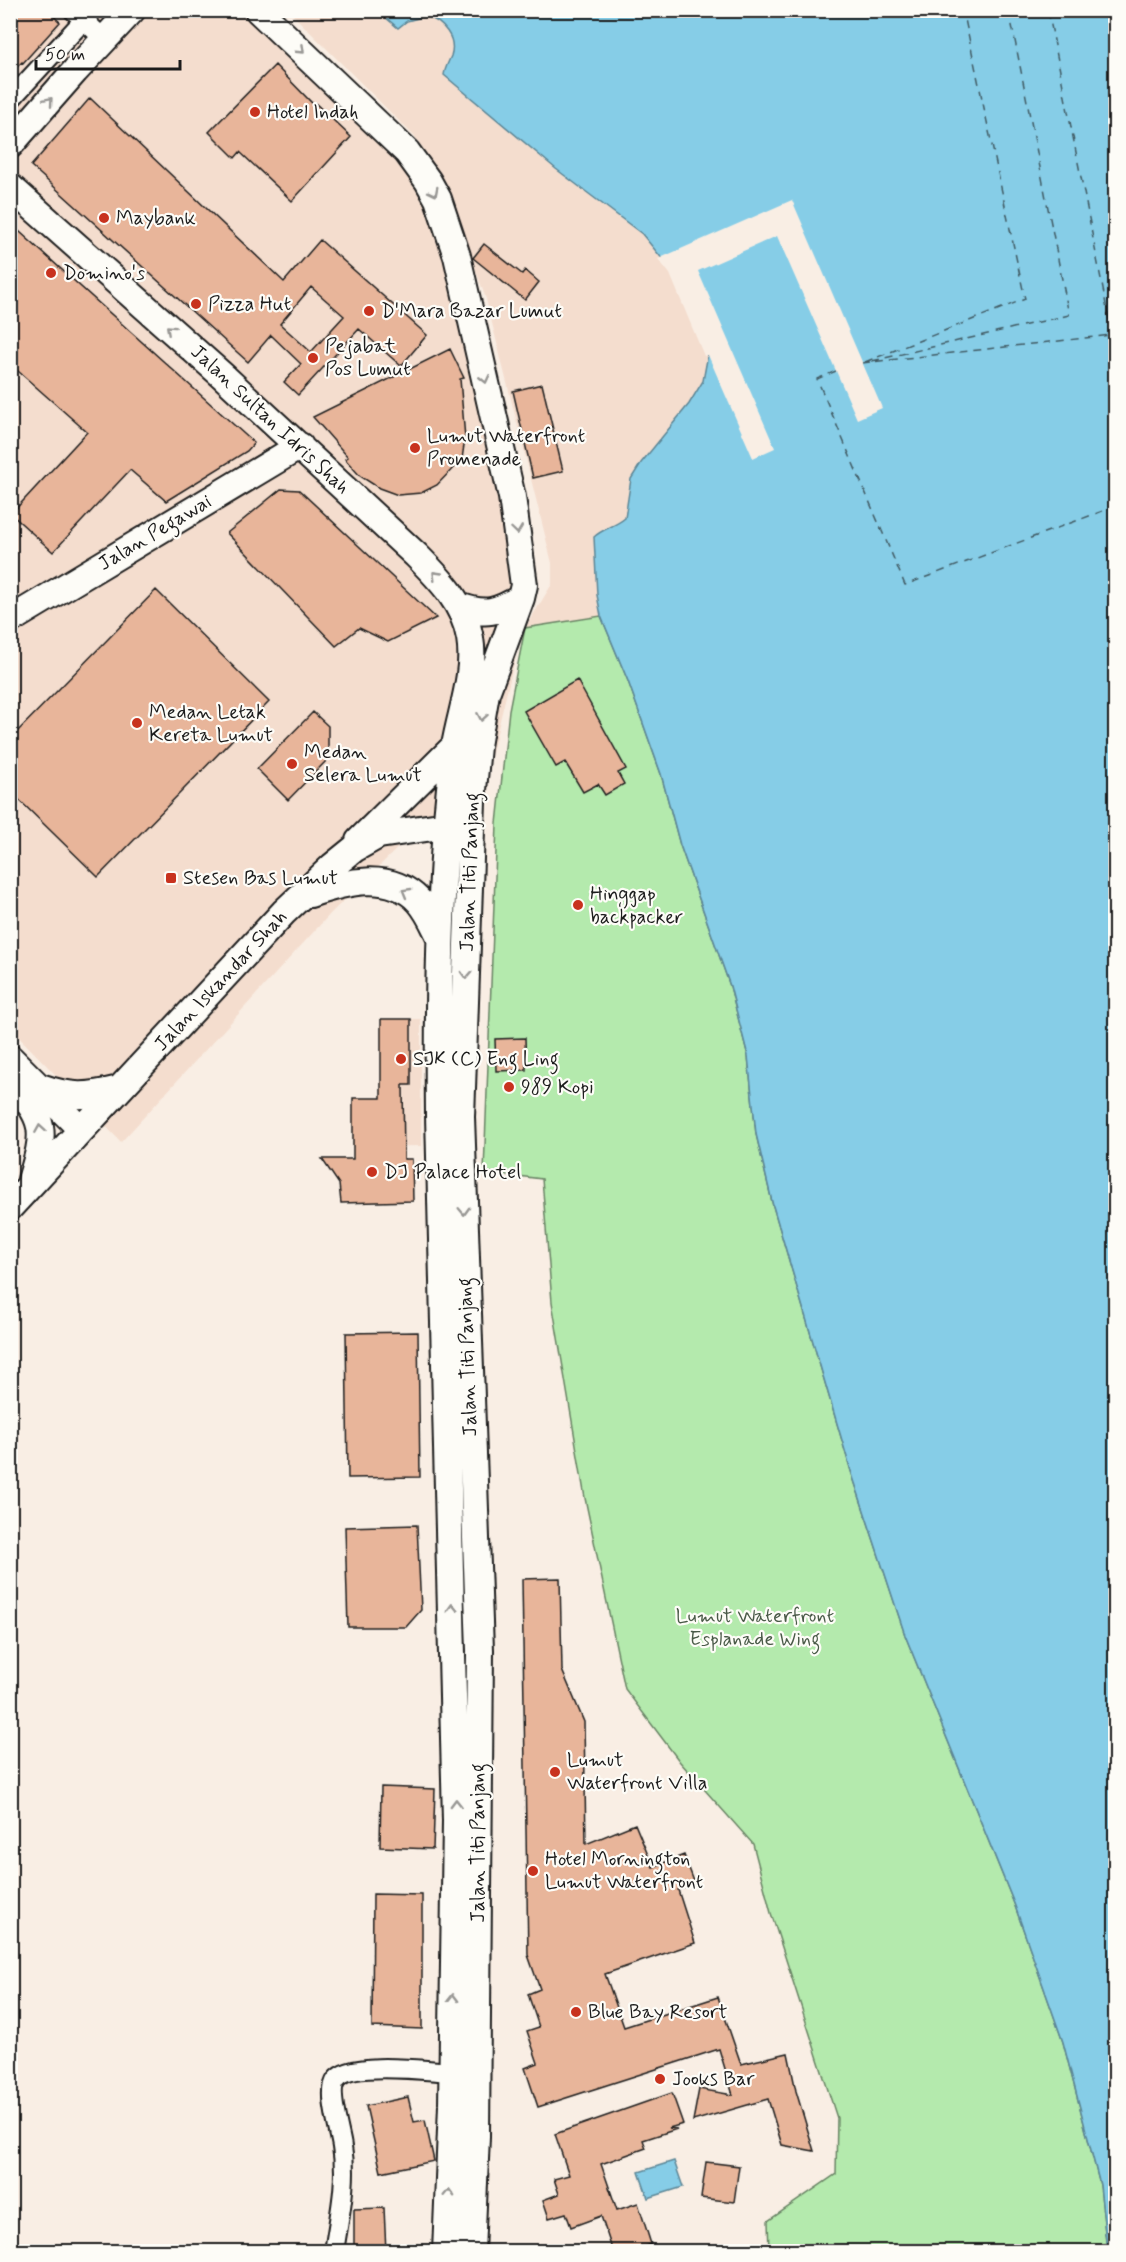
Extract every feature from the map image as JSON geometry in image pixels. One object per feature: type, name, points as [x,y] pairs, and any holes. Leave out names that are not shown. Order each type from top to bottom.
[{"type":"street","points":[[10,145],[132,10]]},
{"type":"street","name":"Jalan Titi Panjang","points":[[258,10],[392,136],[417,164],[445,217],[457,256],[506,472],[524,585],[486,693],[440,937],[439,1115],[460,1490],[480,1650],[465,2032],[475,2178],[459,2250]]},
{"type":"street","points":[[10,100],[83,14],[105,40]]},
{"type":"street","name":"Jalan Sultan Idris Shah","points":[[10,187],[300,446],[446,585],[468,624],[471,658],[467,686]]},
{"type":"street","name":"Jalan Pegawai","points":[[10,620],[300,446]]},
{"type":"street","points":[[459,606],[473,611],[492,612],[521,598]]},
{"type":"street","name":"Jalan Titi Panjang","points":[[460,1490],[461,1117],[459,828],[455,746],[467,686]]},
{"type":"street","points":[[333,866],[455,746]]},
{"type":"street","name":"Jalan Iskandar Shah","points":[[10,1207],[298,899],[333,866],[354,849],[379,835],[407,829],[459,828]]},
{"type":"street","points":[[298,899],[358,880],[389,884],[405,890],[417,899],[427,911],[440,937]]},
{"type":"street","points":[[10,1058],[81,1130]]},
{"type":"street","points":[[10,1081],[34,1110],[40,1123],[42,1145],[30,1186]]},
{"type":"street","points":[[39,1087],[61,1095],[79,1097],[119,1089]]},
{"type":"street","name":"Jalan Titi Panjang","points":[[459,2250],[452,2072],[465,2032]]},
{"type":"street","points":[[334,2252],[345,2170],[333,2102],[332,2089],[335,2080],[340,2076],[363,2069],[452,2072]]},
{"type":"shaded area","points":[[11,11],[278,11],[443,180],[416,138],[289,11],[378,11],[398,28],[407,21],[426,16],[433,18],[446,27],[452,44],[452,54],[445,75],[556,169],[642,234],[673,272],[708,355],[703,381],[689,404],[641,463],[631,479],[625,518],[594,537],[597,595],[601,616],[525,628],[552,584],[552,563],[486,299],[448,192],[537,569],[491,757],[331,913],[121,1142],[11,1029]]},
{"type":"shaded area","name":"SJK (C) Eng Ling","points":[[381,1019],[421,1019],[421,1146],[352,1147],[353,1098],[381,1098]]},
{"type":"green space","name":"Lumut Waterfront Esplanade Wing","points":[[601,616],[628,681],[661,774],[680,845],[730,986],[748,1056],[756,1134],[773,1206],[851,1471],[905,1635],[1015,1906],[1063,2042],[1100,2185],[1107,2251],[769,2251],[768,2221],[836,2174],[837,2118],[771,1913],[753,1844],[680,1762],[625,1689],[585,1498],[552,1302],[542,1179],[484,1172],[497,824],[509,710],[525,628]]},
{"type":"water","points":[[378,11],[1115,11],[1115,2251],[1107,2251],[1100,2185],[1063,2042],[1015,1906],[905,1635],[851,1471],[773,1206],[756,1134],[748,1056],[730,986],[680,845],[661,774],[628,681],[601,616],[597,595],[594,537],[625,518],[631,479],[641,463],[689,404],[703,381],[708,354],[673,272],[642,234],[556,169],[444,75],[451,56],[452,43],[443,27],[426,16],[407,21],[398,28]]},
{"type":"water","points":[[674,2161],[683,2187],[648,2198],[639,2172]]},
{"type":"pier","points":[[792,200],[882,408],[857,419],[777,236],[698,271],[775,448],[753,458],[708,355],[704,356],[670,274],[658,259]]},
{"type":"building","points":[[10,10],[47,10],[60,22],[10,74]]},
{"type":"building","points":[[275,65],[313,104],[315,103],[351,137],[292,201],[240,152],[235,158],[209,132]]},
{"type":"building","points":[[90,98],[284,282],[320,240],[427,335],[401,366],[359,329],[298,395],[284,382],[301,364],[271,335],[248,362],[31,166]],"holes":[[[311,287],[344,316],[311,352],[280,324]]]},
{"type":"building","points":[[10,223],[254,443],[247,451],[166,501],[130,470],[53,552],[11,514],[87,432],[10,364]]},
{"type":"building","points":[[484,244],[522,274],[525,270],[539,282],[525,300],[473,258]]},
{"type":"building","points":[[450,349],[464,378],[460,379],[465,438],[462,459],[437,485],[421,493],[398,495],[379,488],[360,476],[345,459],[348,457],[313,417]]},
{"type":"building","points":[[542,384],[563,471],[533,478],[513,391]]},
{"type":"building","points":[[281,489],[299,490],[436,618],[388,642],[359,628],[336,646],[227,533]]},
{"type":"building","name":"Medan Letak Kereta Lumut","points":[[156,590],[269,702],[98,877],[10,791],[10,739]]},
{"type":"building","points":[[577,680],[626,769],[618,773],[624,784],[605,795],[598,784],[583,792],[565,762],[556,767],[524,711]]},
{"type":"building","name":"Medan Selera Lumut","points":[[313,712],[328,726],[328,759],[288,800],[257,769]]},
{"type":"building","points":[[381,1019],[411,1019],[411,1085],[403,1085],[404,1159],[412,1159],[413,1201],[341,1203],[339,1184],[322,1159],[353,1159],[353,1098],[381,1098]]},
{"type":"building","points":[[525,1038],[526,1070],[496,1071],[495,1039]]},
{"type":"building","points":[[418,1332],[420,1477],[348,1478],[346,1333]]},
{"type":"building","points":[[417,1525],[421,1610],[406,1627],[348,1627],[345,1527]]},
{"type":"building","points":[[560,1578],[562,1670],[584,1722],[586,1844],[635,1824],[653,1867],[684,1855],[695,1884],[678,1890],[695,1943],[605,1974],[624,2027],[718,1997],[741,2064],[788,2053],[796,2091],[814,2151],[782,2145],[768,2099],[693,2121],[699,2089],[733,2095],[719,2049],[538,2107],[525,2068],[538,2063],[527,2031],[539,2027],[528,1994],[540,1989],[528,1955],[522,1579]]},
{"type":"building","points":[[381,1787],[435,1789],[433,1849],[380,1847]]},
{"type":"building","points":[[373,1894],[422,1895],[422,2029],[372,2027]]},
{"type":"building","points":[[672,2093],[683,2124],[669,2128],[677,2129],[643,2140],[646,2148],[601,2164],[617,2210],[638,2203],[651,2244],[632,2252],[613,2252],[601,2216],[571,2227],[566,2213],[549,2218],[543,2200],[559,2194],[554,2179],[569,2175],[555,2134]]},
{"type":"building","points":[[408,2097],[414,2122],[425,2120],[434,2161],[381,2172],[366,2106]]},
{"type":"building","points":[[706,2162],[739,2166],[734,2202],[701,2198]]},
{"type":"building","points":[[384,2208],[386,2252],[354,2252],[354,2209]]},
{"type":"ferry route","points":[[865,362],[1025,299],[963,10]]},
{"type":"ferry route","points":[[872,361],[1069,315],[1009,10]]},
{"type":"ferry route","points":[[862,363],[1112,335],[1048,10]]},
{"type":"ferry route","points":[[836,371],[817,379],[905,585],[1116,506]]},
{"type":"place","name":"Hotel Indah","points":[[255,112]]},
{"type":"place","name":"Maybank","points":[[104,218]]},
{"type":"place","name":"Domino's","points":[[51,273]]},
{"type":"place","name":"Pizza Hut","points":[[196,304]]},
{"type":"place","name":"D'Mara Bazar Lumut","points":[[369,311]]},
{"type":"place","name":"Pejabat Pos Lumut","points":[[313,358]]},
{"type":"place","name":"Lumut Waterfront Promenade","points":[[415,448]]},
{"type":"place","name":"Medan Letak Kereta Lumut","points":[[137,723]]},
{"type":"place","name":"Medan Selera Lumut","points":[[292,764]]},
{"type":"place","name":"Stesen Bas Lumut","points":[[171,878]]},
{"type":"place","name":"Hinggap backpacker","points":[[578,905]]},
{"type":"place","name":"SJK (C) Eng Ling","points":[[401,1059]]},
{"type":"place","name":"989 Kopi","points":[[509,1087]]},
{"type":"place","name":"DJ Palace Hotel","points":[[372,1172]]},
{"type":"place","name":"Lumut Waterfront Villa","points":[[555,1772]]},
{"type":"place","name":"Hotel Mornington Lumut Waterfront","points":[[533,1871]]},
{"type":"place","name":"Blue Bay Resort","points":[[576,2012]]},
{"type":"place","name":"Jooks Bar","points":[[660,2079]]}]
